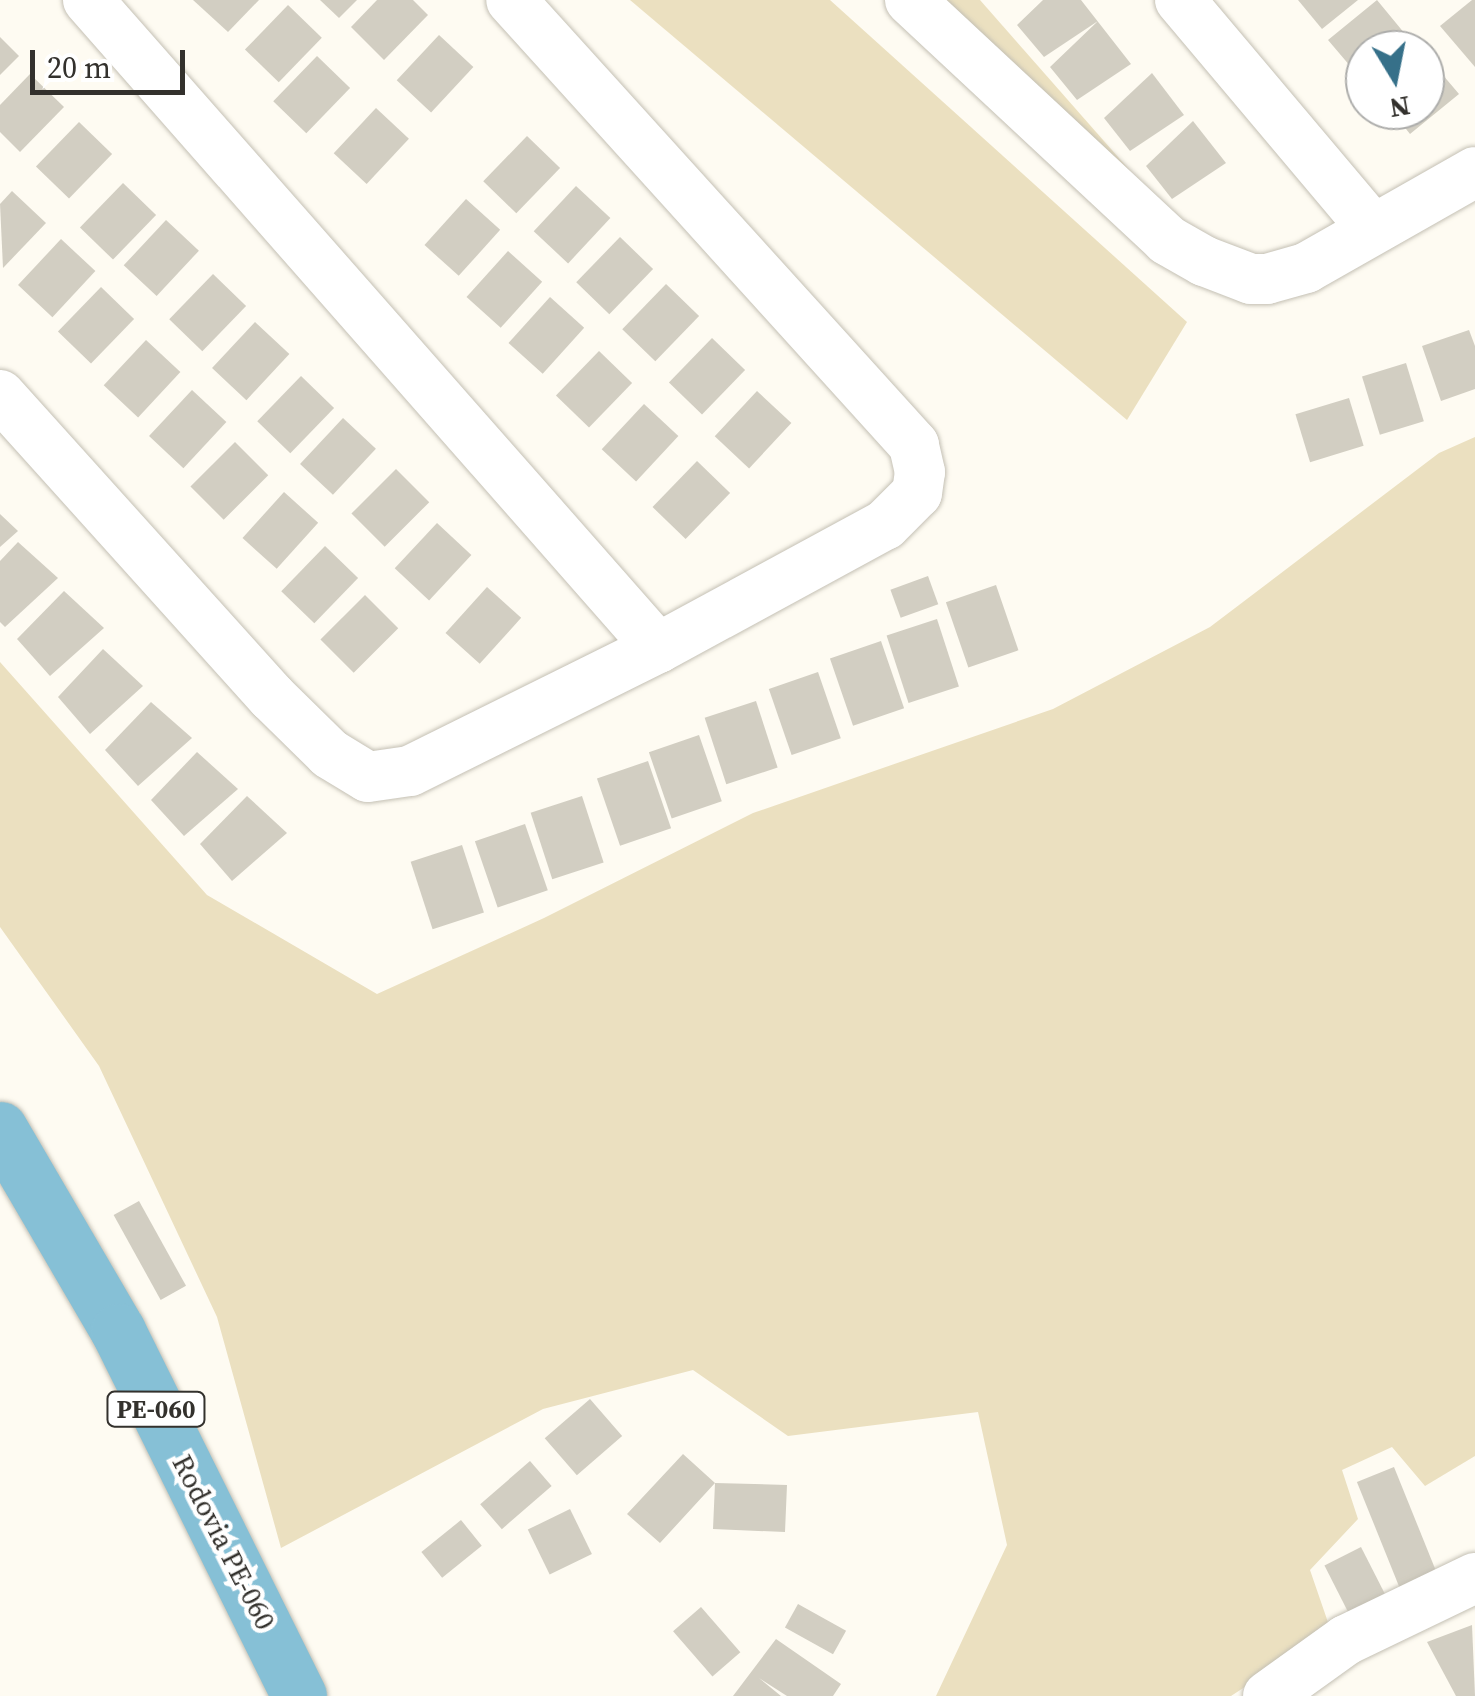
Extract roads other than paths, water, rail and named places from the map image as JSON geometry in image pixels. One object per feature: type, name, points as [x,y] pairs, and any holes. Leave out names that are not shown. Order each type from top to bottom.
[{"type":"main road","name":"Rodovia PE-060","points":[[0,1128],[118,1331],[298,1696]]},
{"type":"street","points":[[88,0],[658,648]]},
{"type":"street","points":[[0,395],[272,697],[330,754],[359,775],[391,777],[410,771],[658,648],[885,526],[917,493],[918,458],[914,445],[511,0]]},
{"type":"street","points":[[910,0],[1167,240],[1204,261],[1251,279],[1266,280],[1306,268],[1475,172]]},
{"type":"street","points":[[1180,0],[1373,230]]},
{"type":"street","points":[[1268,1696],[1346,1640],[1475,1578]]}]
